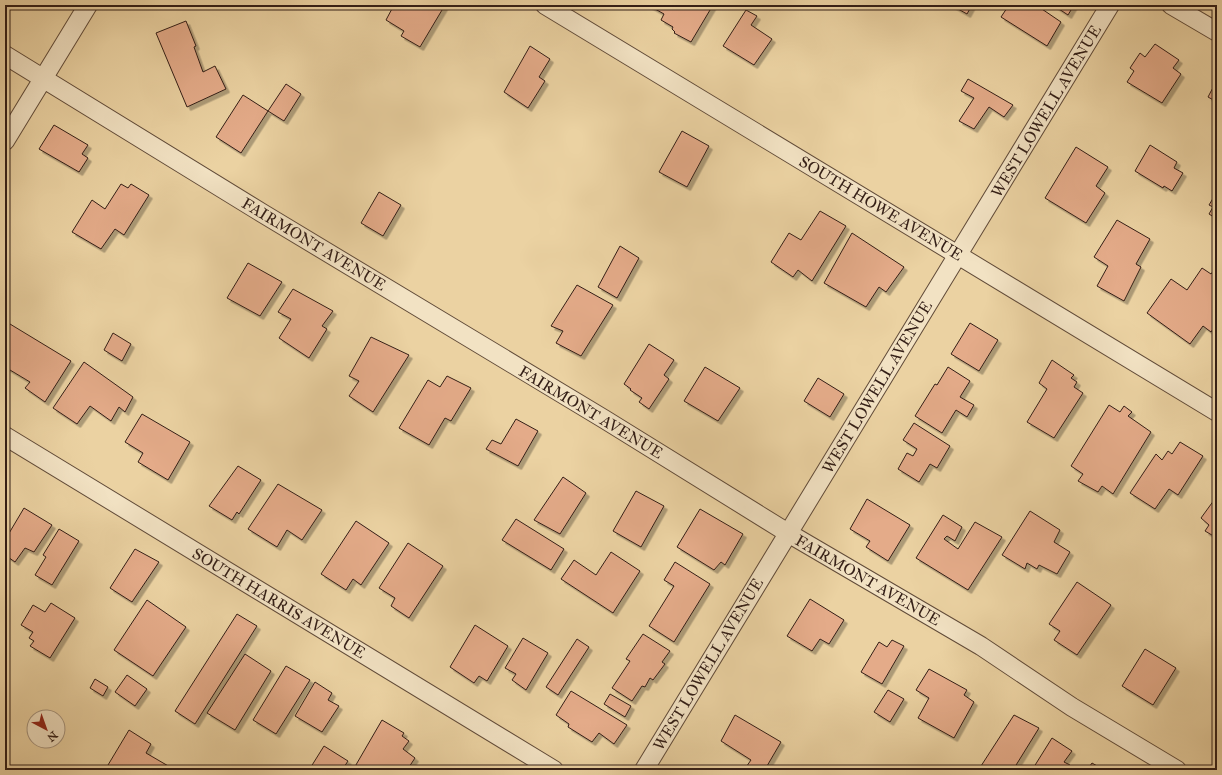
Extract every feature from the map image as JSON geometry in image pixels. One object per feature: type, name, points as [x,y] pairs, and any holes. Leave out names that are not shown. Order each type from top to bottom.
[{"type":"street","points":[[5,141],[88,5]]},
{"type":"street","name":"SOUTH HOWE AVENUE","points":[[545,5],[1217,412]]},
{"type":"street","name":"WEST LOWELL AVENUE","points":[[644,770],[1110,5]]},
{"type":"street","points":[[1171,5],[1217,32]]},
{"type":"street","name":"FAIRMONT AVENUE","points":[[5,55],[262,213],[604,419],[788,533],[981,646],[1072,707],[1177,770]]},
{"type":"street","name":"SOUTH HARRIS AVENUE","points":[[5,436],[554,770]]},
{"type":"building","points":[[394,5],[445,5],[420,47],[401,36],[404,31],[386,20]]},
{"type":"building","points":[[648,5],[713,5],[691,42],[674,33],[675,32],[672,29],[673,27],[661,20],[664,14]]},
{"type":"building","points":[[951,5],[972,5],[967,14]]},
{"type":"building","points":[[1009,5],[1036,5],[1061,22],[1047,46],[1001,17]]},
{"type":"building","points":[[1053,5],[1074,5],[1068,15]]},
{"type":"building","points":[[746,10],[757,16],[751,25],[772,39],[754,65],[723,46]]},
{"type":"building","points":[[186,21],[196,46],[194,47],[203,72],[215,66],[226,89],[187,107],[156,33]]},
{"type":"building","points":[[1155,44],[1179,60],[1173,68],[1181,74],[1162,103],[1127,82],[1134,71],[1130,68],[1140,53],[1145,57]]},
{"type":"building","points":[[530,46],[550,59],[539,77],[545,81],[528,108],[504,92]]},
{"type":"building","points":[[968,79],[1013,105],[1004,117],[989,107],[974,129],[959,121],[974,98],[961,91]]},
{"type":"building","points":[[1217,80],[1217,102],[1208,97]]},
{"type":"building","points":[[286,84],[301,94],[284,121],[268,111]]},
{"type":"building","points":[[243,95],[268,111],[241,153],[216,137]]},
{"type":"building","points":[[54,125],[88,145],[82,154],[88,158],[79,172],[39,149]]},
{"type":"building","points":[[682,131],[709,146],[687,187],[659,172]]},
{"type":"building","points":[[1150,145],[1177,162],[1174,168],[1183,173],[1172,191],[1164,186],[1163,188],[1135,171]]},
{"type":"building","points":[[1076,147],[1108,167],[1096,186],[1105,193],[1086,223],[1045,198]]},
{"type":"building","points":[[121,184],[128,188],[131,184],[149,195],[124,235],[115,229],[101,249],[72,232],[92,200],[105,209]]},
{"type":"building","points":[[379,192],[401,205],[383,236],[361,223]]},
{"type":"building","points":[[1215,195],[1217,197],[1217,219],[1209,214],[1213,207],[1209,205]]},
{"type":"building","points":[[820,211],[846,226],[812,281],[798,270],[793,277],[771,262],[789,233],[801,240]]},
{"type":"building","points":[[1117,220],[1150,239],[1136,264],[1141,267],[1124,301],[1097,286],[1108,266],[1094,257]]},
{"type":"building","points":[[852,233],[904,267],[886,292],[879,287],[866,307],[824,283]]},
{"type":"building","points":[[620,246],[639,258],[617,298],[598,287]]},
{"type":"building","points":[[248,263],[282,282],[260,316],[227,298]]},
{"type":"building","points":[[1217,266],[1217,323],[1211,332],[1203,326],[1190,344],[1147,313],[1171,279],[1187,290],[1202,268],[1211,274]]},
{"type":"building","points":[[577,285],[613,305],[581,356],[556,343],[563,331],[551,326]]},
{"type":"building","points":[[293,289],[333,311],[322,326],[327,329],[309,358],[279,338],[291,319],[278,312]]},
{"type":"building","points":[[970,323],[998,340],[979,371],[951,354]]},
{"type":"building","points":[[10,324],[71,361],[45,402],[25,388],[30,382],[5,367],[5,333]]},
{"type":"building","points":[[113,333],[131,344],[122,361],[104,350]]},
{"type":"building","points":[[371,337],[409,355],[373,412],[349,396],[359,381],[349,376]]},
{"type":"building","points":[[649,344],[674,360],[664,375],[669,379],[649,409],[639,402],[642,398],[624,384]]},
{"type":"building","points":[[1052,360],[1074,375],[1071,378],[1077,382],[1074,387],[1083,393],[1054,438],[1027,422],[1047,389],[1039,383]]},
{"type":"building","points":[[84,362],[133,397],[125,412],[119,407],[111,421],[90,406],[77,424],[53,408]]},
{"type":"building","points":[[705,367],[740,388],[718,421],[684,401]]},
{"type":"building","points":[[948,367],[970,381],[960,397],[974,405],[967,417],[956,410],[942,433],[915,416],[935,384],[937,385]]},
{"type":"building","points":[[447,376],[471,388],[451,421],[445,418],[429,445],[399,428],[428,380],[440,387]]},
{"type":"building","points":[[818,378],[844,394],[830,417],[804,401]]},
{"type":"building","points":[[1109,405],[1120,412],[1124,406],[1132,412],[1128,416],[1151,432],[1113,494],[1102,486],[1098,492],[1078,481],[1083,474],[1071,466]]},
{"type":"building","points":[[142,414],[190,442],[168,480],[138,462],[143,453],[125,442]]},
{"type":"building","points":[[516,419],[538,431],[518,466],[486,449],[492,440],[501,444]]},
{"type":"building","points":[[914,423],[950,446],[937,468],[930,464],[919,482],[898,469],[907,453],[913,456],[917,449],[903,440]]},
{"type":"building","points":[[1180,442],[1203,456],[1178,495],[1169,489],[1155,509],[1130,493],[1156,454],[1162,460],[1168,451],[1172,454]]},
{"type":"building","points":[[238,466],[261,480],[239,514],[237,512],[232,520],[209,506]]},
{"type":"building","points":[[563,477],[586,493],[560,534],[534,520]]},
{"type":"building","points":[[278,484],[322,510],[302,540],[287,530],[277,547],[248,529]]},
{"type":"building","points":[[636,491],[664,506],[641,547],[613,531]]},
{"type":"building","points":[[1217,496],[1217,538],[1205,531],[1209,525],[1201,518]]},
{"type":"building","points":[[867,499],[910,525],[888,561],[866,547],[870,541],[850,529]]},
{"type":"building","points":[[24,508],[52,525],[34,552],[25,548],[15,562],[5,555],[5,540]]},
{"type":"building","points":[[700,509],[743,534],[725,565],[721,562],[714,570],[677,547]]},
{"type":"building","points":[[1030,511],[1060,530],[1054,542],[1070,552],[1057,574],[1039,565],[1037,569],[1027,563],[1025,569],[1002,555]]},
{"type":"building","points":[[943,515],[962,527],[955,541],[947,536],[944,539],[958,549],[975,522],[1002,537],[968,590],[916,558]]},
{"type":"building","points":[[516,519],[564,549],[551,570],[502,540]]},
{"type":"building","points":[[356,521],[389,543],[361,585],[353,579],[346,590],[321,574]]},
{"type":"building","points":[[59,529],[79,541],[52,585],[35,575],[46,557],[43,555]]},
{"type":"building","points":[[408,543],[443,566],[409,618],[391,606],[395,598],[379,588]]},
{"type":"building","points":[[135,549],[159,562],[132,602],[110,588]]},
{"type":"building","points":[[611,552],[640,571],[613,613],[561,579],[574,560],[596,575]]},
{"type":"building","points":[[675,562],[710,584],[674,642],[649,626],[674,586],[664,580]]},
{"type":"building","points":[[1077,582],[1111,605],[1077,655],[1054,640],[1060,631],[1049,624]]},
{"type":"building","points":[[810,599],[844,620],[829,644],[820,639],[812,651],[787,636]]},
{"type":"building","points":[[147,600],[186,627],[153,676],[114,650]]},
{"type":"building","points":[[51,603],[75,618],[50,658],[30,646],[34,641],[29,638],[33,632],[21,625],[33,605],[45,612]]},
{"type":"building","points":[[237,614],[257,626],[195,724],[175,711]]},
{"type":"building","points":[[475,625],[508,646],[487,681],[479,676],[474,683],[450,667]]},
{"type":"building","points":[[643,634],[670,651],[662,662],[665,664],[653,680],[650,678],[645,687],[642,686],[632,701],[612,688],[630,661],[626,659]]},
{"type":"building","points":[[523,638],[548,653],[526,690],[512,680],[516,674],[505,668]]},
{"type":"building","points":[[577,639],[589,647],[558,695],[546,687]]},
{"type":"building","points":[[892,640],[904,646],[882,684],[861,672],[879,642],[887,647]]},
{"type":"building","points":[[1145,649],[1176,668],[1153,705],[1122,686]]},
{"type":"building","points":[[245,654],[271,671],[235,730],[207,713]]},
{"type":"building","points":[[286,666],[310,680],[276,734],[253,720]]},
{"type":"building","points":[[929,669],[967,690],[964,695],[974,702],[954,738],[918,718],[929,698],[916,690]]},
{"type":"building","points":[[127,675],[147,689],[135,706],[115,692]]},
{"type":"building","points":[[95,679],[108,687],[103,696],[90,688]]},
{"type":"building","points":[[315,682],[332,693],[328,700],[339,706],[322,732],[295,716]]},
{"type":"building","points":[[888,690],[904,699],[890,722],[874,712]]},
{"type":"building","points":[[571,691],[627,725],[614,744],[599,733],[592,742],[568,727],[569,724],[556,715]]},
{"type":"building","points":[[610,694],[631,706],[625,717],[604,704]]},
{"type":"building","points":[[735,715],[781,742],[767,766],[773,770],[744,770],[751,760],[721,741]]},
{"type":"building","points":[[1014,715],[1039,728],[1013,770],[988,770],[981,766]]},
{"type":"building","points":[[382,720],[404,733],[402,736],[409,741],[403,749],[415,758],[407,770],[353,770]]},
{"type":"building","points":[[129,730],[151,744],[146,753],[170,767],[168,770],[105,770]]},
{"type":"building","points":[[1052,738],[1072,751],[1064,762],[1070,765],[1067,770],[1032,770]]},
{"type":"building","points":[[324,746],[348,761],[342,770],[309,770]]},
{"type":"building","points":[[1092,763],[1104,770],[1087,770]]}]
